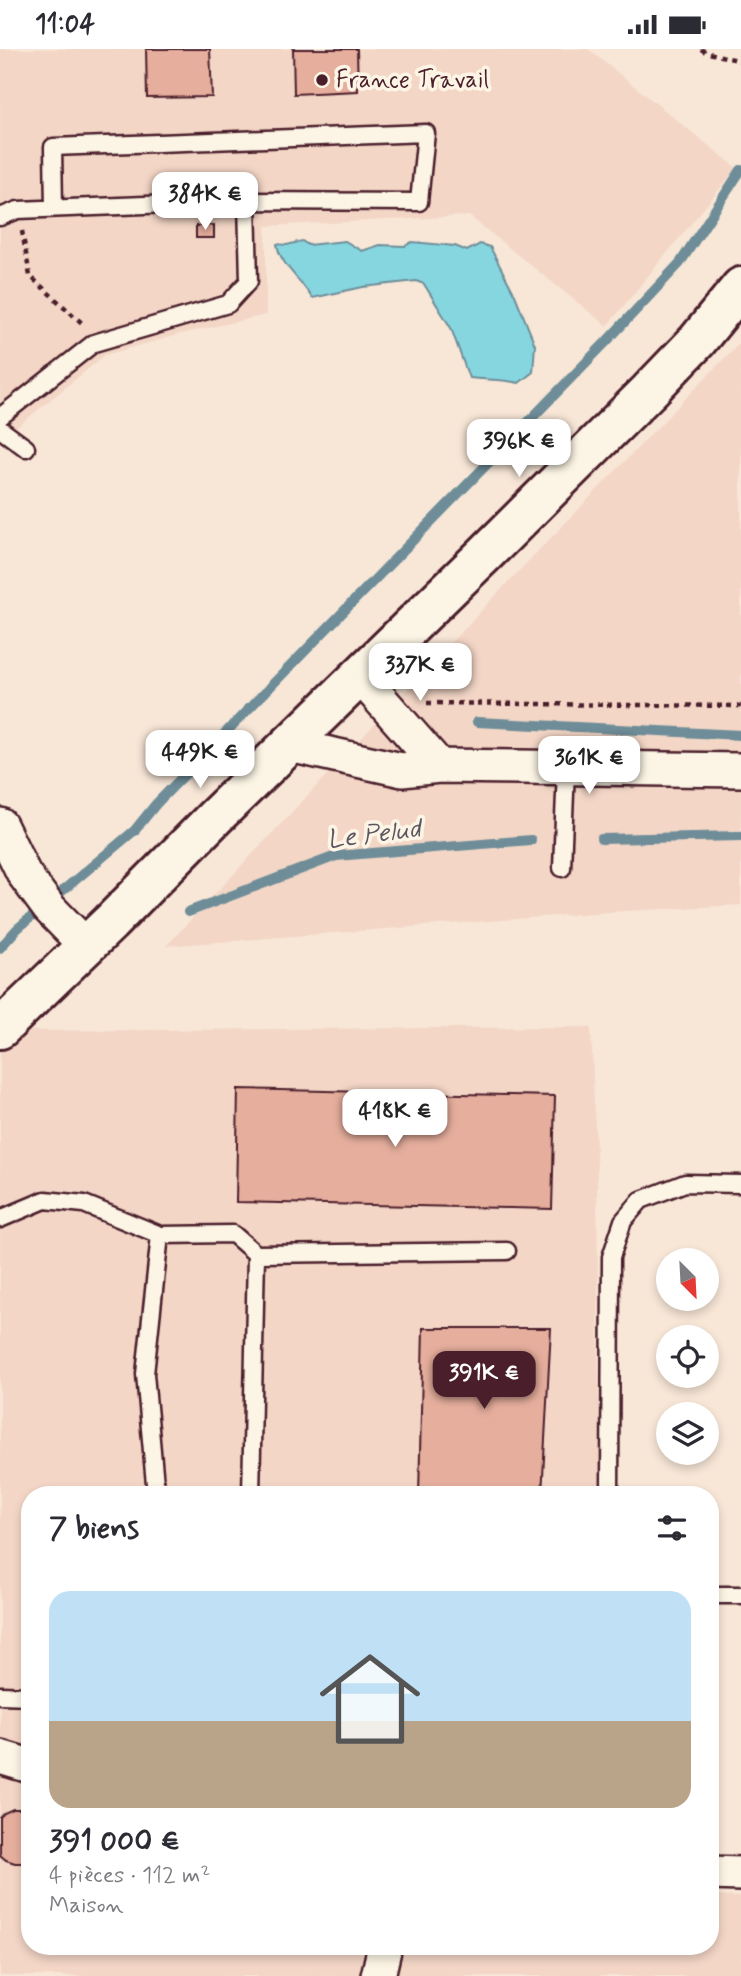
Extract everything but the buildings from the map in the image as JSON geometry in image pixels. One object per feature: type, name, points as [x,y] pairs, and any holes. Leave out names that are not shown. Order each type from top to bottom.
[{"type":"main road","points":[[0,1029],[649,391],[697,341],[741,287]]},
{"type":"street","points":[[359,675],[439,766]]},
{"type":"street","points":[[289,745],[402,771],[439,766],[741,770]]},
{"type":"street","points":[[0,825],[24,874],[49,908],[86,946]]},
{"type":"street","points":[[0,1757],[21,1763]]},
{"type":"street","points":[[719,1873],[741,1874]]},
{"type":"street","points":[[378,1976],[383,1955]]},
{"type":"lane","points":[[0,217],[18,210],[247,201],[419,202],[426,134],[53,147],[54,208]]},
{"type":"lane","points":[[0,417],[94,343],[228,304],[249,282],[247,201]]},
{"type":"lane","points":[[0,429],[26,448]]},
{"type":"lane","points":[[562,868],[566,768]]},
{"type":"lane","points":[[610,1486],[611,1257],[623,1220],[641,1200],[684,1183],[741,1184]]},
{"type":"lane","points":[[0,1219],[45,1200],[83,1204],[160,1235],[233,1234],[256,1254],[507,1251]]},
{"type":"lane","points":[[155,1486],[145,1374],[160,1235]]},
{"type":"lane","points":[[251,1486],[256,1254]]},
{"type":"lane","points":[[719,1595],[741,1595]]},
{"type":"lane","points":[[0,1695],[21,1696]]},
{"type":"path","points":[[701,49],[741,61]]},
{"type":"path","points":[[18,210],[30,276],[82,322],[94,343]]},
{"type":"path","points":[[427,703],[741,706]]},
{"type":"shaded area","points":[[0,49],[588,49],[737,168],[607,326],[469,216],[266,226],[266,315],[105,355],[0,441]]},
{"type":"shaded area","points":[[741,341],[741,905],[607,912],[166,946],[512,578]]},
{"type":"shaded area","points":[[591,1027],[597,1175],[600,1486],[21,1486],[21,1955],[371,1955],[367,1976],[0,1976],[0,1031]]},
{"type":"shaded area","points":[[719,1896],[741,1897],[741,1976],[395,1976],[399,1955],[719,1955]]},
{"type":"water","points":[[302,241],[308,245],[345,241],[362,251],[380,245],[405,246],[412,242],[455,246],[467,251],[480,244],[490,247],[515,295],[535,345],[533,372],[519,383],[469,378],[451,328],[424,284],[416,281],[363,287],[312,298],[286,265],[277,244],[287,245]]},
{"type":"waterway","points":[[0,948],[17,929],[135,830],[156,804],[607,341],[680,263],[741,170]]},
{"type":"waterway","points":[[477,722],[741,735]]},
{"type":"waterway","name":"Le Pelud","points":[[601,839],[741,836]]},
{"type":"waterway","name":"Le Pelud","points":[[188,912],[336,856],[531,840]]},
{"type":"place","name":"France Travail","points":[[322,80]]}]
